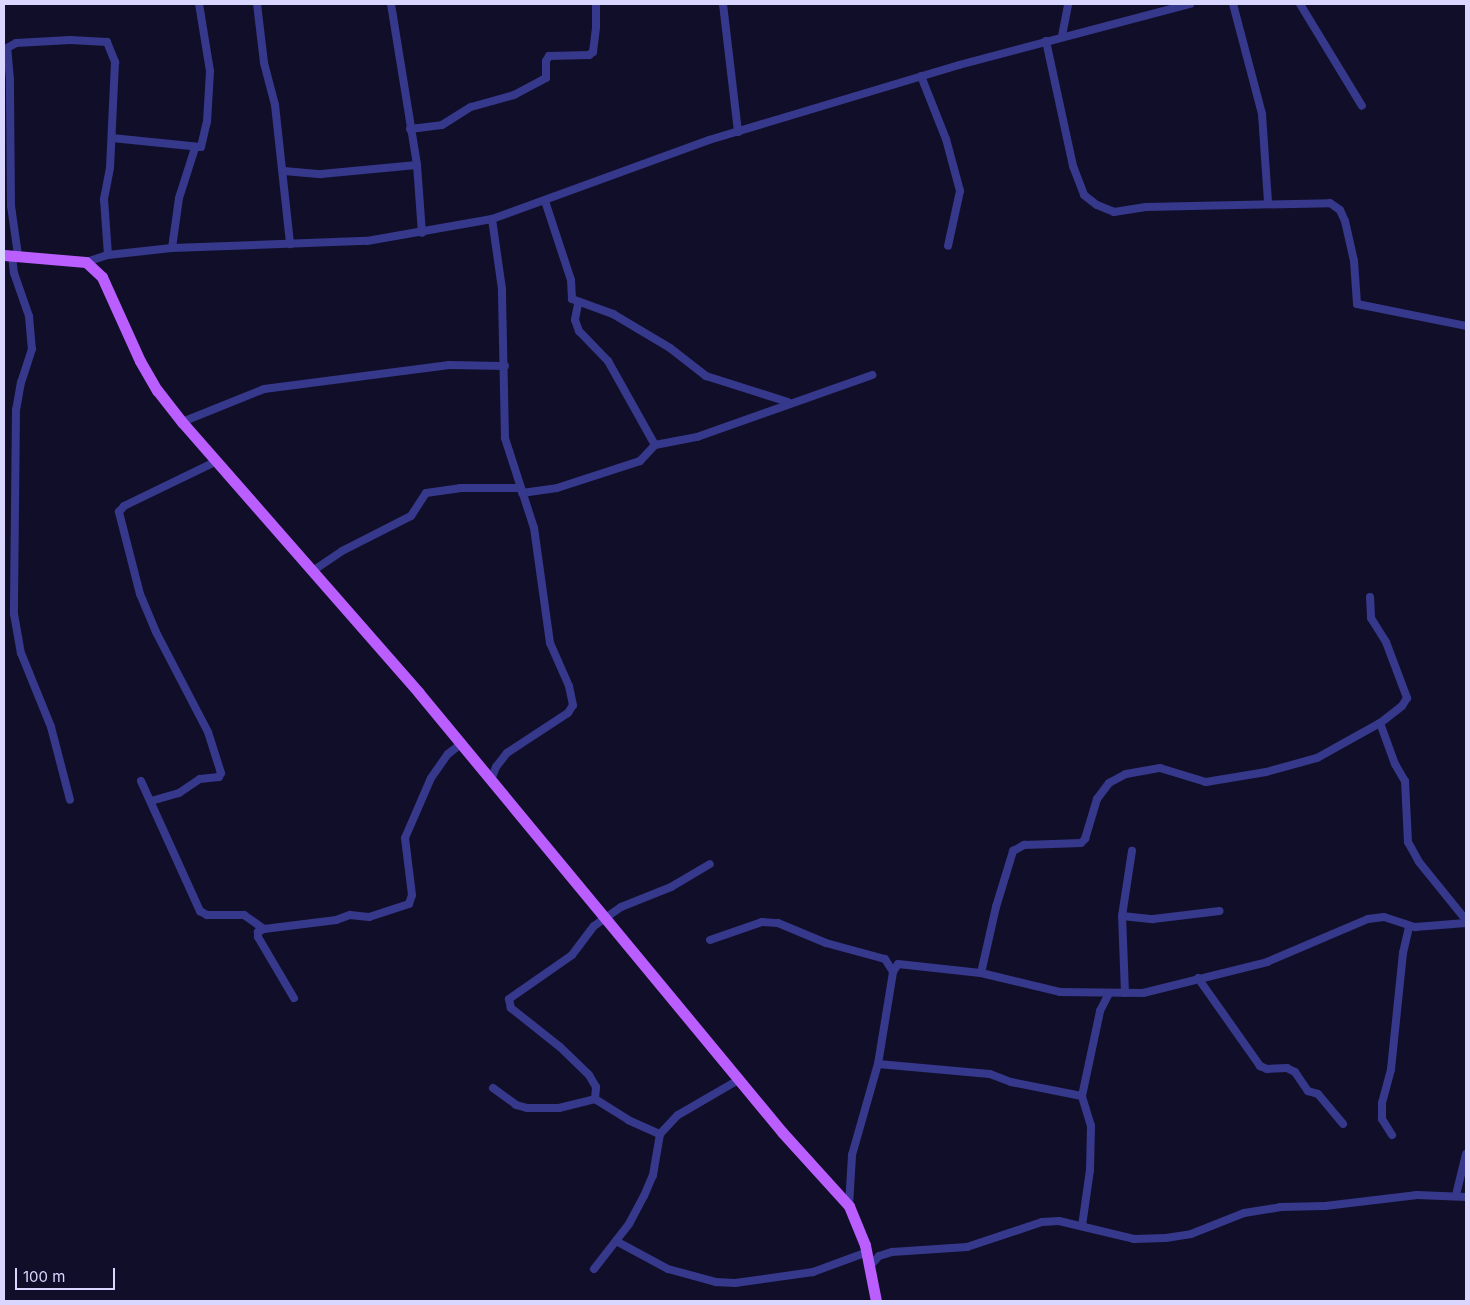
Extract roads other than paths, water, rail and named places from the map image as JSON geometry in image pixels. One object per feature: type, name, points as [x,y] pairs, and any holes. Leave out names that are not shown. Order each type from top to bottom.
[{"type":"main road","points":[[11,255],[86,262],[102,277],[140,360],[157,390],[182,422],[314,570],[848,1206],[867,1252],[876,1301]]},
{"type":"street","points":[[112,138],[195,148],[201,147],[204,140],[210,98],[209,63],[199,4]]},
{"type":"street","points":[[257,4],[284,171],[290,244]]},
{"type":"street","points":[[391,4],[417,165],[422,233]]},
{"type":"street","points":[[410,129],[442,125],[471,108],[514,95],[546,78],[546,61],[549,56],[589,54],[593,52],[596,4]]},
{"type":"street","points":[[724,4],[738,132]]},
{"type":"street","points":[[1062,36],[1068,4]]},
{"type":"street","points":[[86,262],[108,255],[172,248],[367,241],[422,233],[492,219],[545,201],[592,181],[738,132],[921,76],[1062,36],[1159,14],[1190,4]]},
{"type":"street","points":[[1233,4],[1262,114],[1268,203]]},
{"type":"street","points":[[1300,4],[1362,106]]},
{"type":"street","points":[[70,800],[51,727],[21,653],[14,614],[16,410],[20,382],[32,349],[29,316],[14,273],[11,255],[10,80],[7,48],[16,43],[40,41],[107,42],[115,62],[112,138],[104,199],[108,255]]},
{"type":"street","points":[[1046,41],[1073,166],[1084,195],[1096,205],[1114,212],[1146,208],[1241,207],[1268,203],[1320,202],[1337,206],[1347,230],[1355,268],[1355,300],[1360,306],[1466,326]]},
{"type":"street","points":[[921,76],[946,139],[960,191],[948,246]]},
{"type":"street","points":[[172,248],[179,198],[195,148]]},
{"type":"street","points":[[284,171],[321,174],[417,165]]},
{"type":"street","points":[[545,201],[571,280],[572,299],[578,304],[613,314],[670,348],[706,376],[788,402]]},
{"type":"street","points":[[491,780],[496,767],[507,753],[568,713],[573,705],[569,686],[550,643],[534,528],[504,431],[502,289],[492,219]]},
{"type":"street","points":[[578,304],[576,325],[608,361],[655,445]]},
{"type":"street","points":[[182,422],[264,388],[449,365],[504,366]]},
{"type":"street","points":[[314,570],[342,551],[411,516],[426,493],[460,488],[521,490],[558,488],[640,461],[655,445],[697,437],[788,402],[872,375]]},
{"type":"street","points":[[151,801],[178,793],[200,779],[219,777],[221,773],[208,732],[156,632],[140,594],[119,512],[124,506],[216,461]]},
{"type":"street","points":[[981,973],[996,907],[1013,851],[1024,845],[1081,843],[1085,839],[1097,799],[1109,783],[1126,774],[1160,768],[1206,782],[1266,772],[1317,758],[1380,723],[1402,706],[1407,698],[1386,642],[1371,618],[1370,597]]},
{"type":"street","points":[[1380,723],[1395,764],[1405,781],[1410,848],[1466,922]]},
{"type":"street","points":[[294,998],[258,937],[258,932],[264,929],[336,920],[350,915],[369,917],[409,904],[412,895],[405,838],[432,778],[448,754],[461,744]]},
{"type":"street","points":[[142,781],[200,911],[207,914],[244,915],[264,929]]},
{"type":"street","points":[[1125,993],[1122,916],[1132,851]]},
{"type":"street","points":[[595,1099],[596,1088],[589,1075],[560,1046],[511,1008],[509,1002],[572,955],[594,926],[606,920],[621,907],[671,887],[710,864]]},
{"type":"street","points":[[1122,916],[1153,919],[1220,911]]},
{"type":"street","points":[[848,1206],[852,1155],[878,1064],[893,972],[904,963],[981,973],[1060,992],[1125,993],[1154,990],[1267,962],[1368,919],[1384,917],[1409,927],[1466,922]]},
{"type":"street","points":[[710,940],[762,922],[778,923],[826,943],[885,960],[893,972]]},
{"type":"street","points":[[1392,1135],[1383,1124],[1382,1103],[1391,1069],[1403,953],[1409,927]]},
{"type":"street","points":[[1198,978],[1260,1066],[1266,1069],[1287,1068],[1295,1072],[1308,1091],[1318,1094],[1343,1124]]},
{"type":"street","points":[[1082,1226],[1090,1170],[1091,1126],[1082,1096],[1100,1011],[1109,993]]},
{"type":"street","points":[[878,1064],[990,1074],[1011,1082],[1082,1096]]},
{"type":"street","points":[[594,1269],[629,1224],[654,1175],[660,1134],[678,1115],[740,1079]]},
{"type":"street","points":[[493,1088],[516,1105],[527,1108],[559,1108],[595,1099],[640,1127],[660,1134]]},
{"type":"street","points":[[1456,1195],[1466,1154]]},
{"type":"street","points":[[870,1266],[880,1256],[892,1252],[967,1248],[1042,1222],[1059,1221],[1134,1239],[1166,1238],[1191,1234],[1244,1213],[1280,1206],[1338,1205],[1408,1196],[1456,1195],[1466,1197]]},
{"type":"street","points":[[616,1241],[668,1269],[716,1282],[735,1283],[814,1272],[867,1252]]}]
